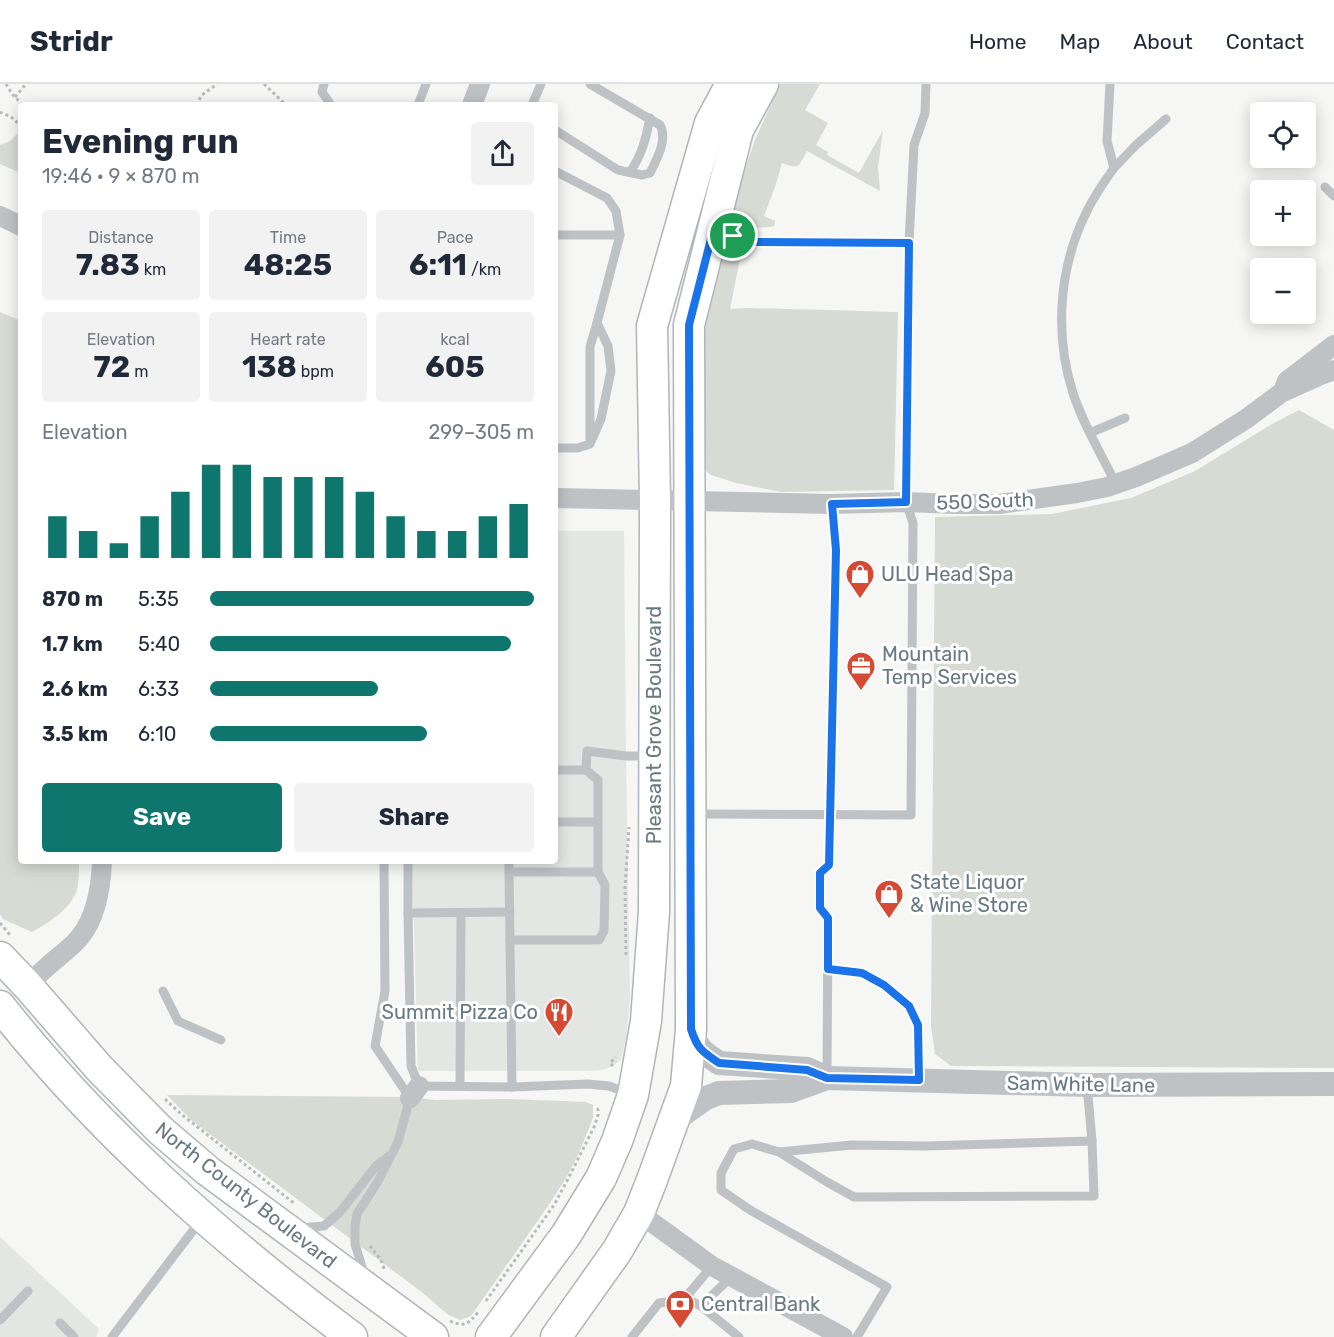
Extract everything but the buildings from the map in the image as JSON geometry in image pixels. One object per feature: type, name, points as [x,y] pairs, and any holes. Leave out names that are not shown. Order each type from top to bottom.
[{"type":"main road","name":"Pleasant Grove Boulevard","points":[[491,1337],[566,1235],[602,1178],[633,1095],[646,1021],[654,912],[655,500],[652,326],[710,123],[731,84]]},
{"type":"main road","name":"Pleasant Grove Boulevard","points":[[556,1337],[617,1251],[639,1213],[686,1086],[691,1029],[689,325],[738,130],[763,84]]},
{"type":"main road","name":"North County Boulevard","points":[[8,948],[8,1002],[31,1044],[82,1102],[202,1218],[352,1337]]},
{"type":"main road","name":"North County Boulevard","points":[[8,1002],[99,1068],[160,1130],[208,1171],[291,1217],[439,1327]]},
{"type":"street","points":[[473,102],[480,84]]},
{"type":"street","points":[[0,216],[18,224]]},
{"type":"street","points":[[1281,393],[1287,381],[1334,345]]},
{"type":"street","points":[[1281,393],[1334,370]]},
{"type":"street","name":"550 South","points":[[558,498],[832,504],[906,502],[999,504],[1077,493],[1116,484],[1192,453],[1237,425],[1281,393]]},
{"type":"street","points":[[8,1002],[81,936],[91,920],[97,901],[102,864]]},
{"type":"street","name":"Sam White Lane","points":[[691,1029],[696,1044],[706,1055],[719,1063],[807,1070],[827,1078],[1087,1085],[1334,1084]]},
{"type":"street","name":"Sam White Lane","points":[[672,1122],[706,1098],[719,1093],[791,1091],[827,1078]]},
{"type":"street","points":[[639,1213],[712,1266],[843,1337]]},
{"type":"lane","points":[[324,84],[322,92],[329,102]]},
{"type":"lane","points":[[419,102],[426,84]]},
{"type":"lane","points":[[533,102],[541,84]]},
{"type":"lane","points":[[558,131],[618,170],[642,175],[650,173],[663,140],[663,129],[650,118],[590,84]]},
{"type":"lane","points":[[691,814],[912,815],[914,523],[906,502],[909,243],[914,144],[925,113],[926,84]]},
{"type":"lane","points":[[1110,84],[1107,141],[1114,168]]},
{"type":"lane","points":[[630,172],[642,153],[650,118]]},
{"type":"lane","points":[[1116,484],[1073,394],[1062,338],[1065,278],[1079,228],[1095,196],[1114,168],[1166,119]]},
{"type":"lane","points":[[558,173],[607,198],[616,211],[620,235],[590,347],[590,444]]},
{"type":"lane","points":[[1325,187],[1334,196]]},
{"type":"lane","points":[[713,231],[754,242],[909,243]]},
{"type":"lane","points":[[558,235],[620,235]]},
{"type":"lane","points":[[558,448],[578,448],[590,444],[601,419],[610,371],[608,346],[597,323]]},
{"type":"lane","points":[[1090,433],[1125,418]]},
{"type":"lane","points":[[827,1078],[828,918],[820,908],[820,873],[829,865],[831,814],[836,550],[832,504]]},
{"type":"lane","points":[[586,770],[587,751],[626,756],[654,756]]},
{"type":"lane","points":[[510,940],[599,940],[604,931],[605,885],[598,873],[598,780],[586,770],[558,770]]},
{"type":"lane","points":[[558,822],[598,822]]},
{"type":"lane","points":[[384,864],[385,991],[375,1046],[414,1092]]},
{"type":"lane","points":[[376,1279],[356,1244],[355,1226],[357,1214],[393,1152],[414,1092],[411,1066],[408,864]]},
{"type":"lane","points":[[509,864],[512,1087]]},
{"type":"lane","points":[[509,872],[598,873]]},
{"type":"lane","points":[[408,912],[510,912]]},
{"type":"lane","points":[[460,912],[460,1086]]},
{"type":"lane","points":[[828,969],[862,973],[884,985],[909,1006],[918,1025],[919,1080]]},
{"type":"lane","points":[[163,991],[178,1022],[221,1040]]},
{"type":"lane","points":[[414,1092],[460,1086],[512,1087],[588,1084],[609,1086],[633,1095]]},
{"type":"lane","points":[[857,1337],[887,1287],[750,1210],[721,1190],[721,1173],[734,1149],[752,1144],[779,1152],[854,1197],[1094,1196],[1087,1085]]},
{"type":"lane","points":[[779,1152],[852,1145],[925,1146],[1092,1141]]},
{"type":"lane","points":[[291,1217],[313,1228],[324,1226],[340,1212],[376,1166],[393,1152]]},
{"type":"lane","points":[[112,1337],[202,1218]]},
{"type":"lane","points":[[632,1337],[659,1303],[685,1298],[712,1266]]},
{"type":"lane","points":[[701,1306],[732,1277]]},
{"type":"lane","points":[[0,1320],[28,1291]]},
{"type":"lane","points":[[685,1298],[701,1306],[740,1337]]},
{"type":"lane","points":[[60,1323],[74,1337]]},
{"type":"path","points":[[6,84],[20,102]]},
{"type":"path","points":[[15,97],[26,84]]},
{"type":"path","points":[[264,84],[283,102]]},
{"type":"path","points":[[198,102],[214,85]]},
{"type":"path","points":[[0,112],[18,123]]},
{"type":"path","points":[[626,956],[625,888],[630,818]]},
{"type":"path","points":[[0,923],[10,935],[8,948]]},
{"type":"path","points":[[613,1066],[610,1063],[619,1050]]},
{"type":"path","points":[[164,1098],[291,1217]]},
{"type":"path","points":[[439,1327],[468,1323],[473,1320],[554,1204],[595,1125],[600,1107]]},
{"type":"path","points":[[368,1240],[371,1248],[381,1260],[376,1279]]},
{"type":"shaded area","points":[[780,84],[820,84],[805,110],[828,123],[816,145],[828,152],[827,155],[859,173],[883,130],[878,167],[880,191],[807,151],[798,166],[782,163],[764,216],[775,221],[775,225],[745,228],[737,222],[733,213],[733,201],[755,140]]},
{"type":"shaded area","points":[[18,133],[18,172],[0,164],[0,145],[10,141]]},
{"type":"shaded area","points":[[740,245],[742,248],[730,309],[898,312],[894,490],[781,492],[736,483],[711,475],[702,468],[701,376],[715,263],[721,252]]},
{"type":"shaded area","points":[[0,312],[18,320],[18,864],[79,864],[79,876],[77,890],[70,903],[59,914],[32,932],[3,919],[0,914]]},
{"type":"shaded area","points":[[1299,410],[1334,430],[1334,1068],[951,1066],[935,1054],[931,1026],[935,517],[1052,514],[1131,498],[1195,471]]},
{"type":"shaded area","points":[[558,531],[624,531],[630,998],[626,1039],[621,1060],[603,1070],[589,1071],[418,1071],[412,864],[558,864]]},
{"type":"shaded area","points":[[167,1095],[404,1097],[436,1100],[508,1099],[586,1102],[593,1105],[593,1118],[579,1153],[548,1206],[471,1316],[460,1320],[447,1314],[423,1293],[191,1120]]},
{"type":"shaded area","points":[[0,1237],[99,1329],[96,1337],[0,1337]]},
{"type":"place","name":"ULU Head Spa","points":[[860,600]]},
{"type":"place","name":"Mountain Temp Services","points":[[861,692]]},
{"type":"place","name":"State Liquor & Wine Store","points":[[889,920]]},
{"type":"place","name":"Summit Pizza Co","points":[[559,1038]]},
{"type":"place","name":"Central Bank","points":[[680,1330]]},
{"type":"route","points":[[713,231],[733,236],[754,242],[909,243],[906,502],[832,504],[836,550],[831,814],[829,865],[820,873],[820,908],[828,918],[828,969],[862,973],[884,985],[909,1006],[918,1025],[919,1080],[827,1078],[807,1070],[719,1063],[706,1055],[696,1044],[691,1029],[689,325],[713,231]]}]
